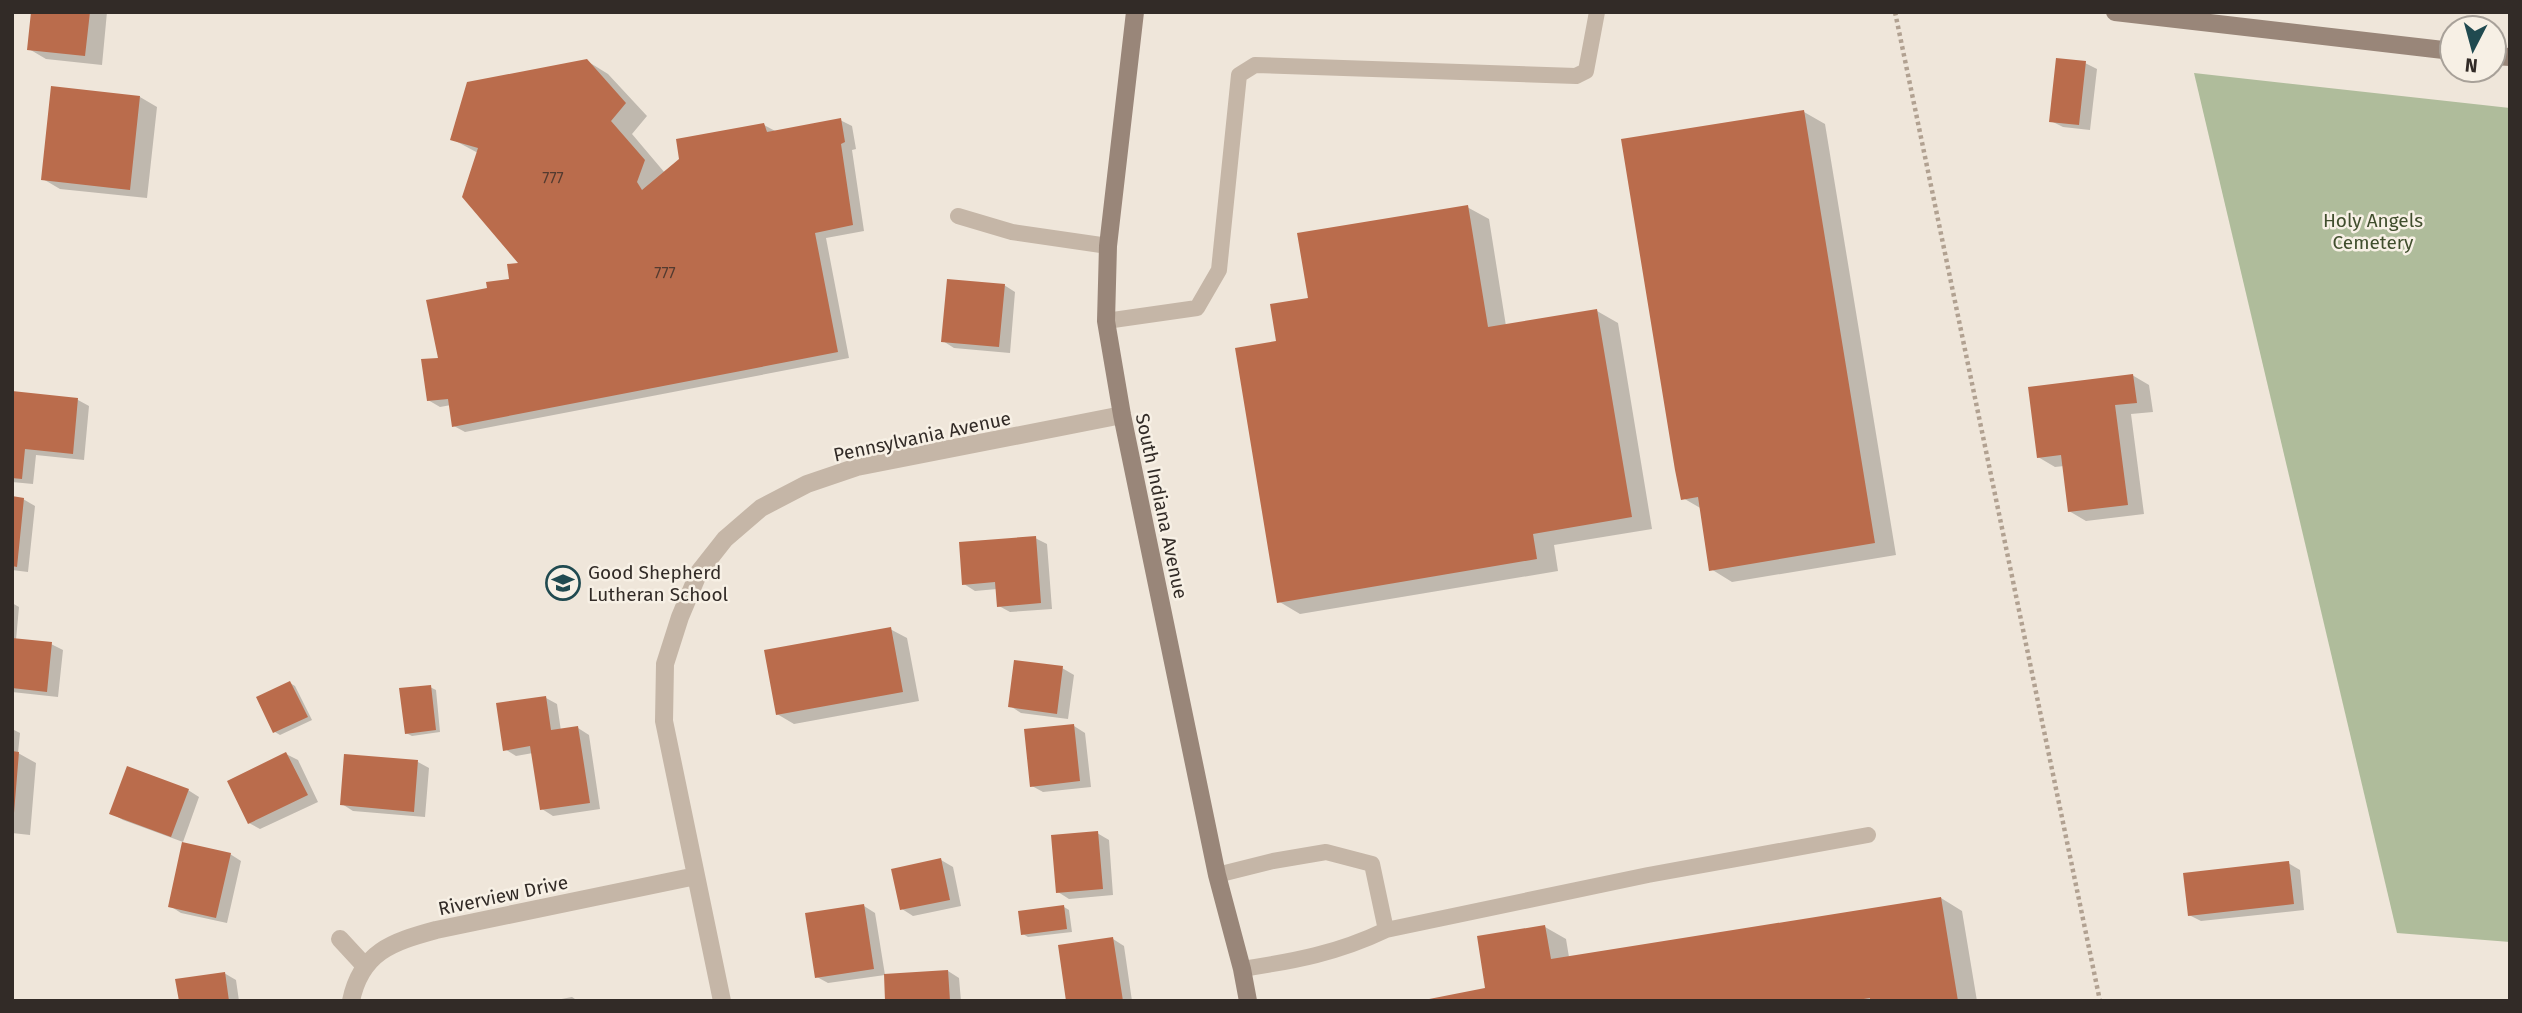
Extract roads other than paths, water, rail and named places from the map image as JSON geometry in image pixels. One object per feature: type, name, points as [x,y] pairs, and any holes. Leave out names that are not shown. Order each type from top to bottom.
[{"type":"street","name":"South Indiana Avenue","points":[[1135,12],[1108,246],[1106,321],[1122,415],[1217,875],[1248,1001]]},
{"type":"street","points":[[2115,12],[2438,49]]},
{"type":"street","name":"Pennsylvania Avenue","points":[[722,1001],[664,721],[665,664],[680,617],[699,572],[724,539],[761,508],[807,484],[857,467],[1122,415]]},
{"type":"street","name":"Riverview Drive","points":[[364,965],[383,950],[407,938],[436,930],[696,876]]},
{"type":"street","points":[[340,939],[364,965],[354,986],[351,1001]]},
{"type":"lane","points":[[1106,321],[1197,308],[1219,270],[1239,75],[1255,65],[1576,76],[1586,71],[1597,12]]},
{"type":"lane","points":[[958,216],[1012,232],[1108,246]]},
{"type":"lane","points":[[1242,969],[1294,961],[1352,946],[1385,930],[1648,875],[1868,835]]},
{"type":"lane","points":[[1217,875],[1273,861],[1326,852],[1372,864],[1385,930]]},
{"type":"place","name":"Good Shepherd Lutheran School","points":[[563,583]]},
{"type":"park label","name":"Holy Angels Cemetery","points":[[2373,231]]}]
